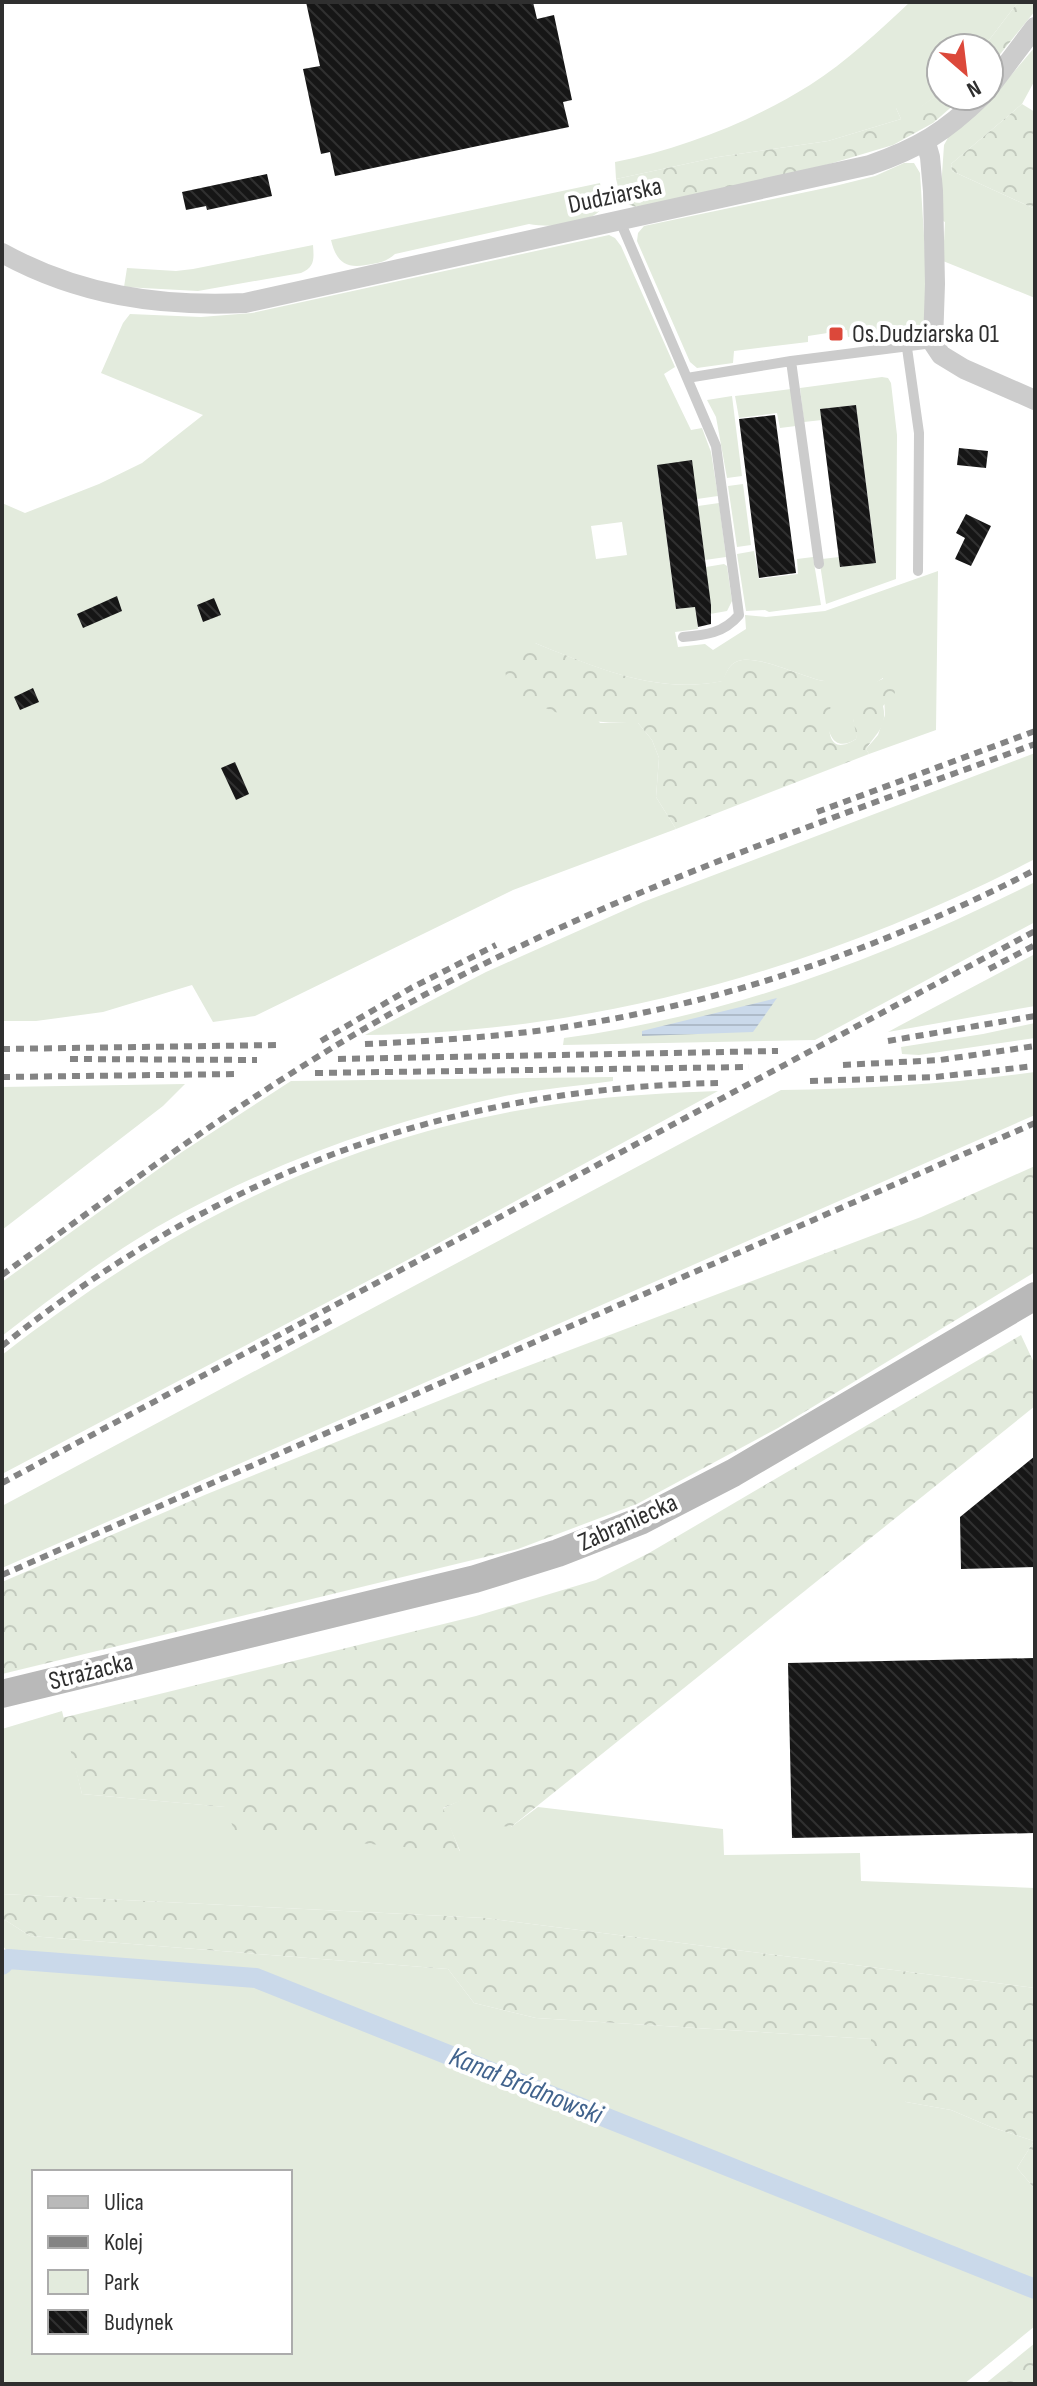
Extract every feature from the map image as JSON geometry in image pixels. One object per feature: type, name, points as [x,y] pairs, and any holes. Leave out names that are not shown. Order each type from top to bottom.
[{"type":"main road","name":"Zabraniecka","points":[[180,1651],[475,1579],[558,1553],[640,1521],[733,1473],[1035,1296]]},
{"type":"main road","name":"Strażacka","points":[[2,1694],[180,1651]]},
{"type":"street","points":[[1005,67],[1035,27]]},
{"type":"street","name":"Dudziarska","points":[[2,253],[56,277],[112,296],[193,305],[245,303],[841,173],[926,143],[966,112]]},
{"type":"street","points":[[926,143],[933,191],[933,343],[941,355],[964,369],[1035,400]]},
{"type":"lane","points":[[620,221],[716,446],[739,615],[718,632],[683,637]]},
{"type":"lane","points":[[687,378],[933,343]]},
{"type":"lane","points":[[907,348],[919,433],[918,571]]},
{"type":"lane","points":[[791,361],[819,564]]},
{"type":"green space","points":[[910,2],[1018,2],[995,32],[925,32],[925,104],[913,113],[896,108],[901,119],[828,141],[718,157],[616,179],[615,162],[665,150],[764,111],[810,85],[874,35]]},
{"type":"green space","points":[[1018,2],[1035,2],[1035,11],[1005,48],[1005,32],[995,32]]},
{"type":"green space","points":[[1035,47],[1035,80],[1022,104],[951,164],[952,171],[1035,209],[1035,298],[943,261],[945,222],[939,219],[944,145],[949,136],[975,112],[1005,112],[1005,82]]},
{"type":"green space","points":[[906,103],[913,112],[925,103],[925,112],[946,112],[933,123],[893,145],[816,168],[639,207],[625,202],[616,179],[718,157],[828,141],[901,119],[896,108]]},
{"type":"green space","points":[[1022,104],[1035,112],[1035,209],[952,171],[951,164]]},
{"type":"green space","points":[[904,163],[914,163],[920,173],[929,314],[919,332],[907,337],[906,329],[848,337],[847,330],[808,336],[808,342],[734,351],[733,363],[697,368],[690,362],[637,241],[638,233],[644,226],[835,186],[875,176]]},
{"type":"green space","points":[[600,183],[604,206],[598,213],[580,222],[548,226],[529,224],[395,254],[382,262],[359,266],[342,262],[331,240]]},
{"type":"green space","points":[[609,235],[615,238],[675,367],[664,374],[691,430],[702,428],[711,452],[718,496],[697,499],[657,466],[676,609],[695,607],[698,629],[675,632],[678,647],[705,644],[713,650],[746,629],[745,615],[766,617],[825,611],[938,571],[936,730],[869,754],[866,749],[878,735],[885,715],[883,678],[877,682],[853,719],[856,739],[845,744],[831,736],[824,681],[768,663],[747,660],[732,664],[723,681],[674,684],[650,681],[603,669],[535,643],[600,723],[638,723],[652,740],[659,758],[656,797],[676,829],[513,890],[255,1016],[213,1022],[192,985],[103,1012],[36,1021],[2,1021],[2,503],[25,513],[99,484],[142,463],[203,415],[101,373],[130,314],[201,317],[252,313]],"holes":[[[622,522],[627,555],[596,559],[591,526]]]},
{"type":"green space","points":[[313,245],[313,262],[301,273],[198,291],[124,287],[127,268],[193,269]]},
{"type":"green space","points":[[888,378],[891,383],[897,435],[896,579],[826,604],[820,564],[822,559],[839,557],[841,567],[876,562],[856,405],[821,409],[822,420],[804,422],[800,388]]},
{"type":"green space","points":[[791,389],[796,426],[780,428],[777,413],[739,418],[735,396]]},
{"type":"green space","points":[[732,396],[742,476],[727,478],[716,417],[707,400]]},
{"type":"green space","points":[[743,484],[751,545],[737,547],[728,486]]},
{"type":"green space","points":[[719,503],[726,557],[705,560],[698,506]]},
{"type":"green space","points":[[754,551],[759,579],[798,574],[797,559],[813,557],[821,605],[769,612],[746,611],[737,554]]},
{"type":"green space","points":[[727,566],[732,601],[727,611],[710,614],[706,567]]},
{"type":"green space","points":[[535,643],[603,669],[650,681],[698,684],[722,681],[732,664],[747,660],[768,663],[824,681],[833,694],[829,722],[832,740],[837,744],[856,739],[853,711],[863,692],[889,677],[895,693],[883,706],[884,719],[866,749],[869,754],[676,829],[656,797],[659,758],[652,740],[638,723],[584,720],[554,712],[507,685],[505,669],[511,654]]},
{"type":"green space","points":[[1035,753],[1035,859],[956,897],[793,961],[625,1007],[539,1022],[452,1031],[365,1035],[486,972],[643,902]]},
{"type":"green space","points":[[1035,882],[1035,922],[815,1040],[563,1045],[564,1038],[687,1015],[806,980],[922,935]]},
{"type":"green space","points":[[1035,954],[1035,1006],[888,1032],[899,1026]]},
{"type":"green space","points":[[1035,1023],[1035,1038],[919,1055],[902,1054],[901,1047]]},
{"type":"green space","points":[[1035,1072],[1035,1115],[2,1568],[2,1506],[781,1090],[908,1085]]},
{"type":"green space","points":[[613,1077],[613,1081],[505,1096],[421,1117],[339,1143],[259,1175],[135,1240],[2,1336],[2,1282],[182,1152],[291,1081]]},
{"type":"green space","points":[[185,1084],[163,1106],[2,1230],[2,1087]]},
{"type":"green space","points":[[718,1091],[415,1256],[2,1474],[2,1355],[133,1263],[200,1223],[269,1189],[341,1159],[414,1135],[491,1116],[572,1102]]},
{"type":"green space","points":[[1035,1166],[1035,1272],[778,1428],[637,1504],[518,1549],[2,1674],[2,1582],[207,1494],[488,1381],[921,1217]]},
{"type":"green space","points":[[1021,1335],[1035,1365],[1035,1406],[511,1827],[486,1824],[465,1799],[443,1808],[460,1852],[235,1832],[225,1807],[82,1794],[62,1718],[476,1616],[596,1580],[649,1553]]},
{"type":"green space","points":[[62,1711],[82,1794],[226,1807],[460,1851],[442,1809],[465,1798],[511,1827],[538,1807],[723,1829],[724,1855],[860,1853],[861,1881],[1035,1888],[1035,1988],[485,1918],[2,1894],[2,1729]]},
{"type":"green space","points":[[2,1894],[485,1918],[1035,1988],[1035,2189],[1017,2168],[1034,2141],[951,2110],[906,2102],[870,2067],[871,2039],[536,2018],[474,2003],[448,1969],[30,1936],[2,1918]]},
{"type":"green space","points":[[2,1918],[30,1936],[448,1969],[474,2003],[536,2018],[872,2039],[906,2102],[951,2110],[1034,2141],[1017,2168],[1035,2189],[1035,2326],[964,2384],[2,2384],[2,1956],[7,1952],[2,1944]]},
{"type":"green space","points":[[1035,2343],[1035,2384],[985,2384]]},
{"type":"water","points":[[777,998],[753,1032],[642,1036],[642,1031]]},
{"type":"building","points":[[306,2],[533,2],[537,19],[554,15],[572,100],[563,102],[569,127],[335,176],[330,152],[321,154],[303,69],[320,66]]},
{"type":"building","points":[[267,174],[272,196],[207,210],[206,206],[186,210],[182,192]]},
{"type":"building","points":[[856,405],[876,563],[840,567],[820,409]]},
{"type":"building","points":[[775,415],[796,573],[759,578],[739,419]]},
{"type":"building","points":[[959,448],[988,451],[986,468],[957,465]]},
{"type":"building","points":[[692,460],[711,605],[711,624],[698,627],[695,607],[676,609],[657,465]]},
{"type":"building","points":[[966,514],[991,526],[971,566],[955,559],[965,538],[956,533]]},
{"type":"building","points":[[117,596],[122,611],[83,628],[77,614]]},
{"type":"building","points":[[214,598],[221,615],[203,622],[197,605]]},
{"type":"building","points":[[33,688],[39,702],[20,710],[14,697]]},
{"type":"building","points":[[235,762],[249,794],[236,800],[221,768]]},
{"type":"building","points":[[1035,1456],[1035,1567],[961,1569],[960,1517]]},
{"type":"building","points":[[1035,1658],[1035,1833],[792,1838],[788,1663]]},
{"type":"waterway","name":"Kanał Bródnowski","points":[[2,1965],[8,1959],[256,1978],[1035,2289]]},
{"type":"railway","points":[[817,812],[1035,731]]},
{"type":"railway","points":[[2,1275],[271,1086],[441,986],[585,916],[659,885],[1035,744]]},
{"type":"railway","points":[[365,1044],[465,1038],[565,1027],[687,1003],[806,968],[865,946],[979,898],[1035,870]]},
{"type":"railway","points":[[2,1483],[1035,931]]},
{"type":"railway","points":[[321,1041],[411,988],[496,945]]},
{"type":"railway","points":[[989,969],[1035,945]]},
{"type":"railway","points":[[888,1041],[1035,1016]]},
{"type":"railway","points":[[2,1049],[277,1045]]},
{"type":"railway","points":[[843,1065],[940,1060],[1035,1046]]},
{"type":"railway","points":[[338,1059],[778,1051]]},
{"type":"railway","points":[[70,1059],[257,1060]]},
{"type":"railway","points":[[810,1081],[935,1077],[1035,1066]]},
{"type":"railway","points":[[315,1073],[749,1067]]},
{"type":"railway","points":[[2,1077],[237,1074]]},
{"type":"railway","points":[[2,1346],[83,1286],[165,1234],[250,1189],[337,1153],[427,1124],[520,1102],[617,1089],[718,1083]]},
{"type":"railway","points":[[2,1575],[1035,1123]]},
{"type":"railway","points":[[262,1357],[336,1318]]},
{"type":"place","name":"Os.Dudziarska 01","points":[[836,334]]}]
